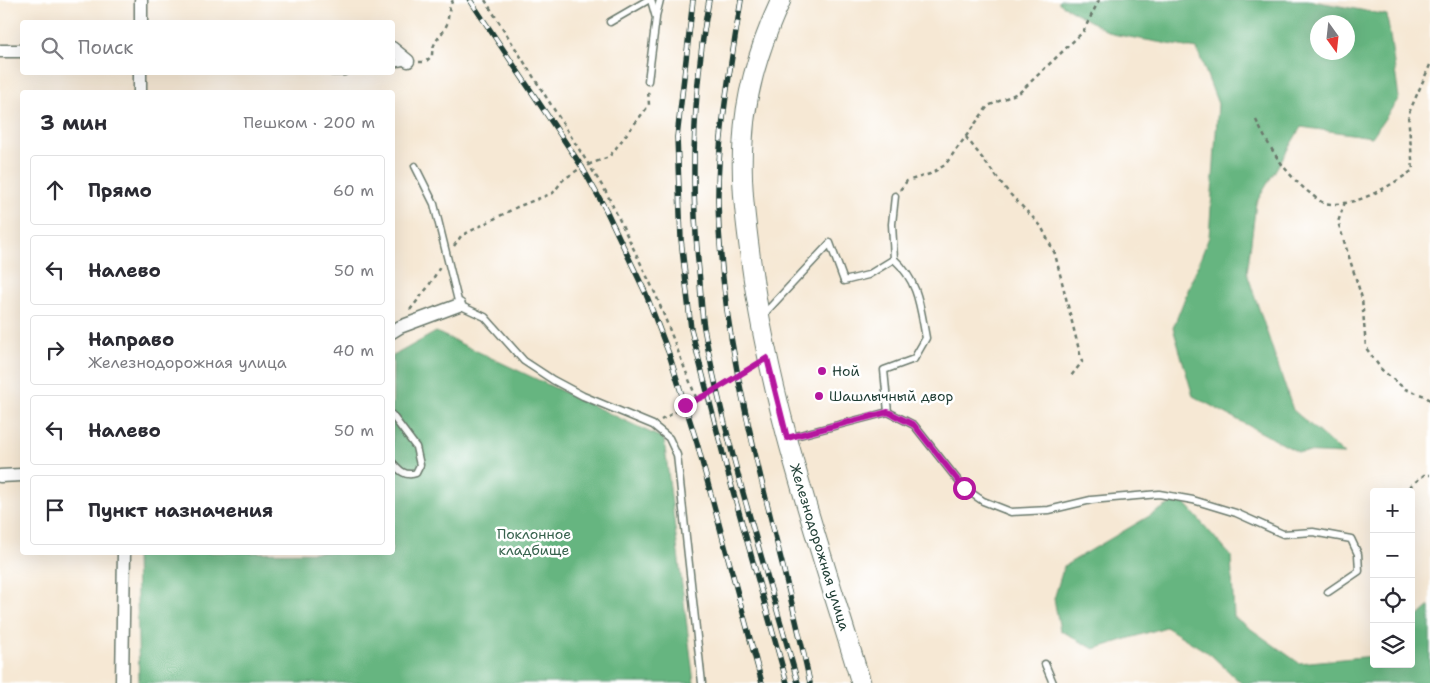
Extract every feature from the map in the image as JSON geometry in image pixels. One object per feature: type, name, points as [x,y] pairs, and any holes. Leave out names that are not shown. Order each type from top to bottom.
[{"type":"street","points":[[141,0],[141,20]]},
{"type":"street","name":"Железнодорожная улица","points":[[781,0],[768,28],[752,80],[743,141],[744,206],[759,319],[767,358],[787,438],[861,683]]},
{"type":"street","points":[[0,51],[20,51]]},
{"type":"street","points":[[395,51],[408,62]]},
{"type":"street","points":[[140,75],[140,90]]},
{"type":"street","points":[[396,330],[459,305]]},
{"type":"street","points":[[0,476],[20,475]]},
{"type":"street","points":[[122,683],[124,555]]},
{"type":"lane","points":[[610,22],[649,0],[656,18]]},
{"type":"lane","points":[[648,81],[660,0]]},
{"type":"lane","points":[[395,64],[408,62]]},
{"type":"lane","points":[[415,166],[434,204],[459,305],[485,317],[524,361],[553,380],[583,396],[653,425],[669,438],[676,455],[702,683]]},
{"type":"lane","points":[[888,412],[884,370],[914,359],[926,338],[917,290],[907,272],[894,260],[892,224],[895,196]]},
{"type":"lane","points":[[759,319],[830,244],[844,281],[868,274],[894,260]]},
{"type":"lane","points":[[787,438],[888,412],[914,425],[964,488],[983,502],[1012,512],[1049,510],[1091,500],[1160,494],[1193,500],[1236,512],[1283,534],[1313,532],[1351,539],[1358,554],[1358,571],[1328,592]]},
{"type":"lane","points":[[395,419],[416,447],[420,460],[418,470],[410,475],[404,474],[395,465]]},
{"type":"lane","points":[[1046,664],[1053,683]]},
{"type":"path","points":[[408,62],[425,62],[432,56],[432,46],[446,24],[449,5],[452,0]]},
{"type":"path","points":[[485,0],[606,192],[656,295],[697,400]]},
{"type":"path","points":[[895,196],[907,181],[930,174],[945,165],[988,106],[1020,92],[1083,32],[1099,0]]},
{"type":"path","points":[[1256,120],[1271,149],[1297,183],[1323,202],[1345,202],[1381,192],[1413,170],[1408,115],[1430,65]]},
{"type":"path","points":[[396,330],[428,287],[447,254],[461,236],[517,207],[553,193],[563,180],[590,164],[609,157],[648,105],[648,81]]},
{"type":"path","points":[[966,137],[1009,193],[1041,226],[1055,254],[1082,362],[1071,376]]},
{"type":"path","points":[[1345,202],[1338,222],[1362,298],[1366,348],[1382,370],[1405,389],[1425,396],[1430,400]]},
{"type":"path","points":[[653,425],[767,358]]},
{"type":"path","points":[[1408,488],[1424,475],[1430,475]]},
{"type":"green space","points":[[1059,0],[1308,0],[1387,15],[1399,98],[1372,137],[1301,127],[1256,203],[1247,273],[1293,410],[1344,454],[1298,452],[1193,396],[1173,328],[1209,237],[1218,104],[1197,49],[1112,34],[1059,3]]},
{"type":"green space","name":"Поклонное кладбище","points":[[436,332],[664,439],[694,683],[139,683],[136,555],[395,555],[395,355]]},
{"type":"green space","points":[[1180,498],[1231,556],[1234,617],[1299,663],[1370,656],[1370,668],[1415,668],[1415,619],[1430,606],[1430,683],[1241,683],[1210,654],[1166,627],[1094,649],[1060,630],[1054,599],[1064,566]]},
{"type":"railway","points":[[470,0],[582,167],[606,210],[646,294],[669,354],[697,443],[762,683]]},
{"type":"railway","points":[[693,0],[677,137],[681,239],[691,329],[726,466],[787,683]]},
{"type":"railway","points":[[709,0],[699,68],[694,169],[696,237],[703,321],[723,418],[798,683]]},
{"type":"railway","points":[[741,0],[725,101],[718,177],[721,263],[740,385],[810,683]]},
{"type":"place","name":"Ной","points":[[822,371]]},
{"type":"place","name":"Шашлычный двор","points":[[819,396]]},
{"type":"route","points":[[685,405],[737,378],[767,358],[787,438],[888,412],[914,425],[964,488]]}]
